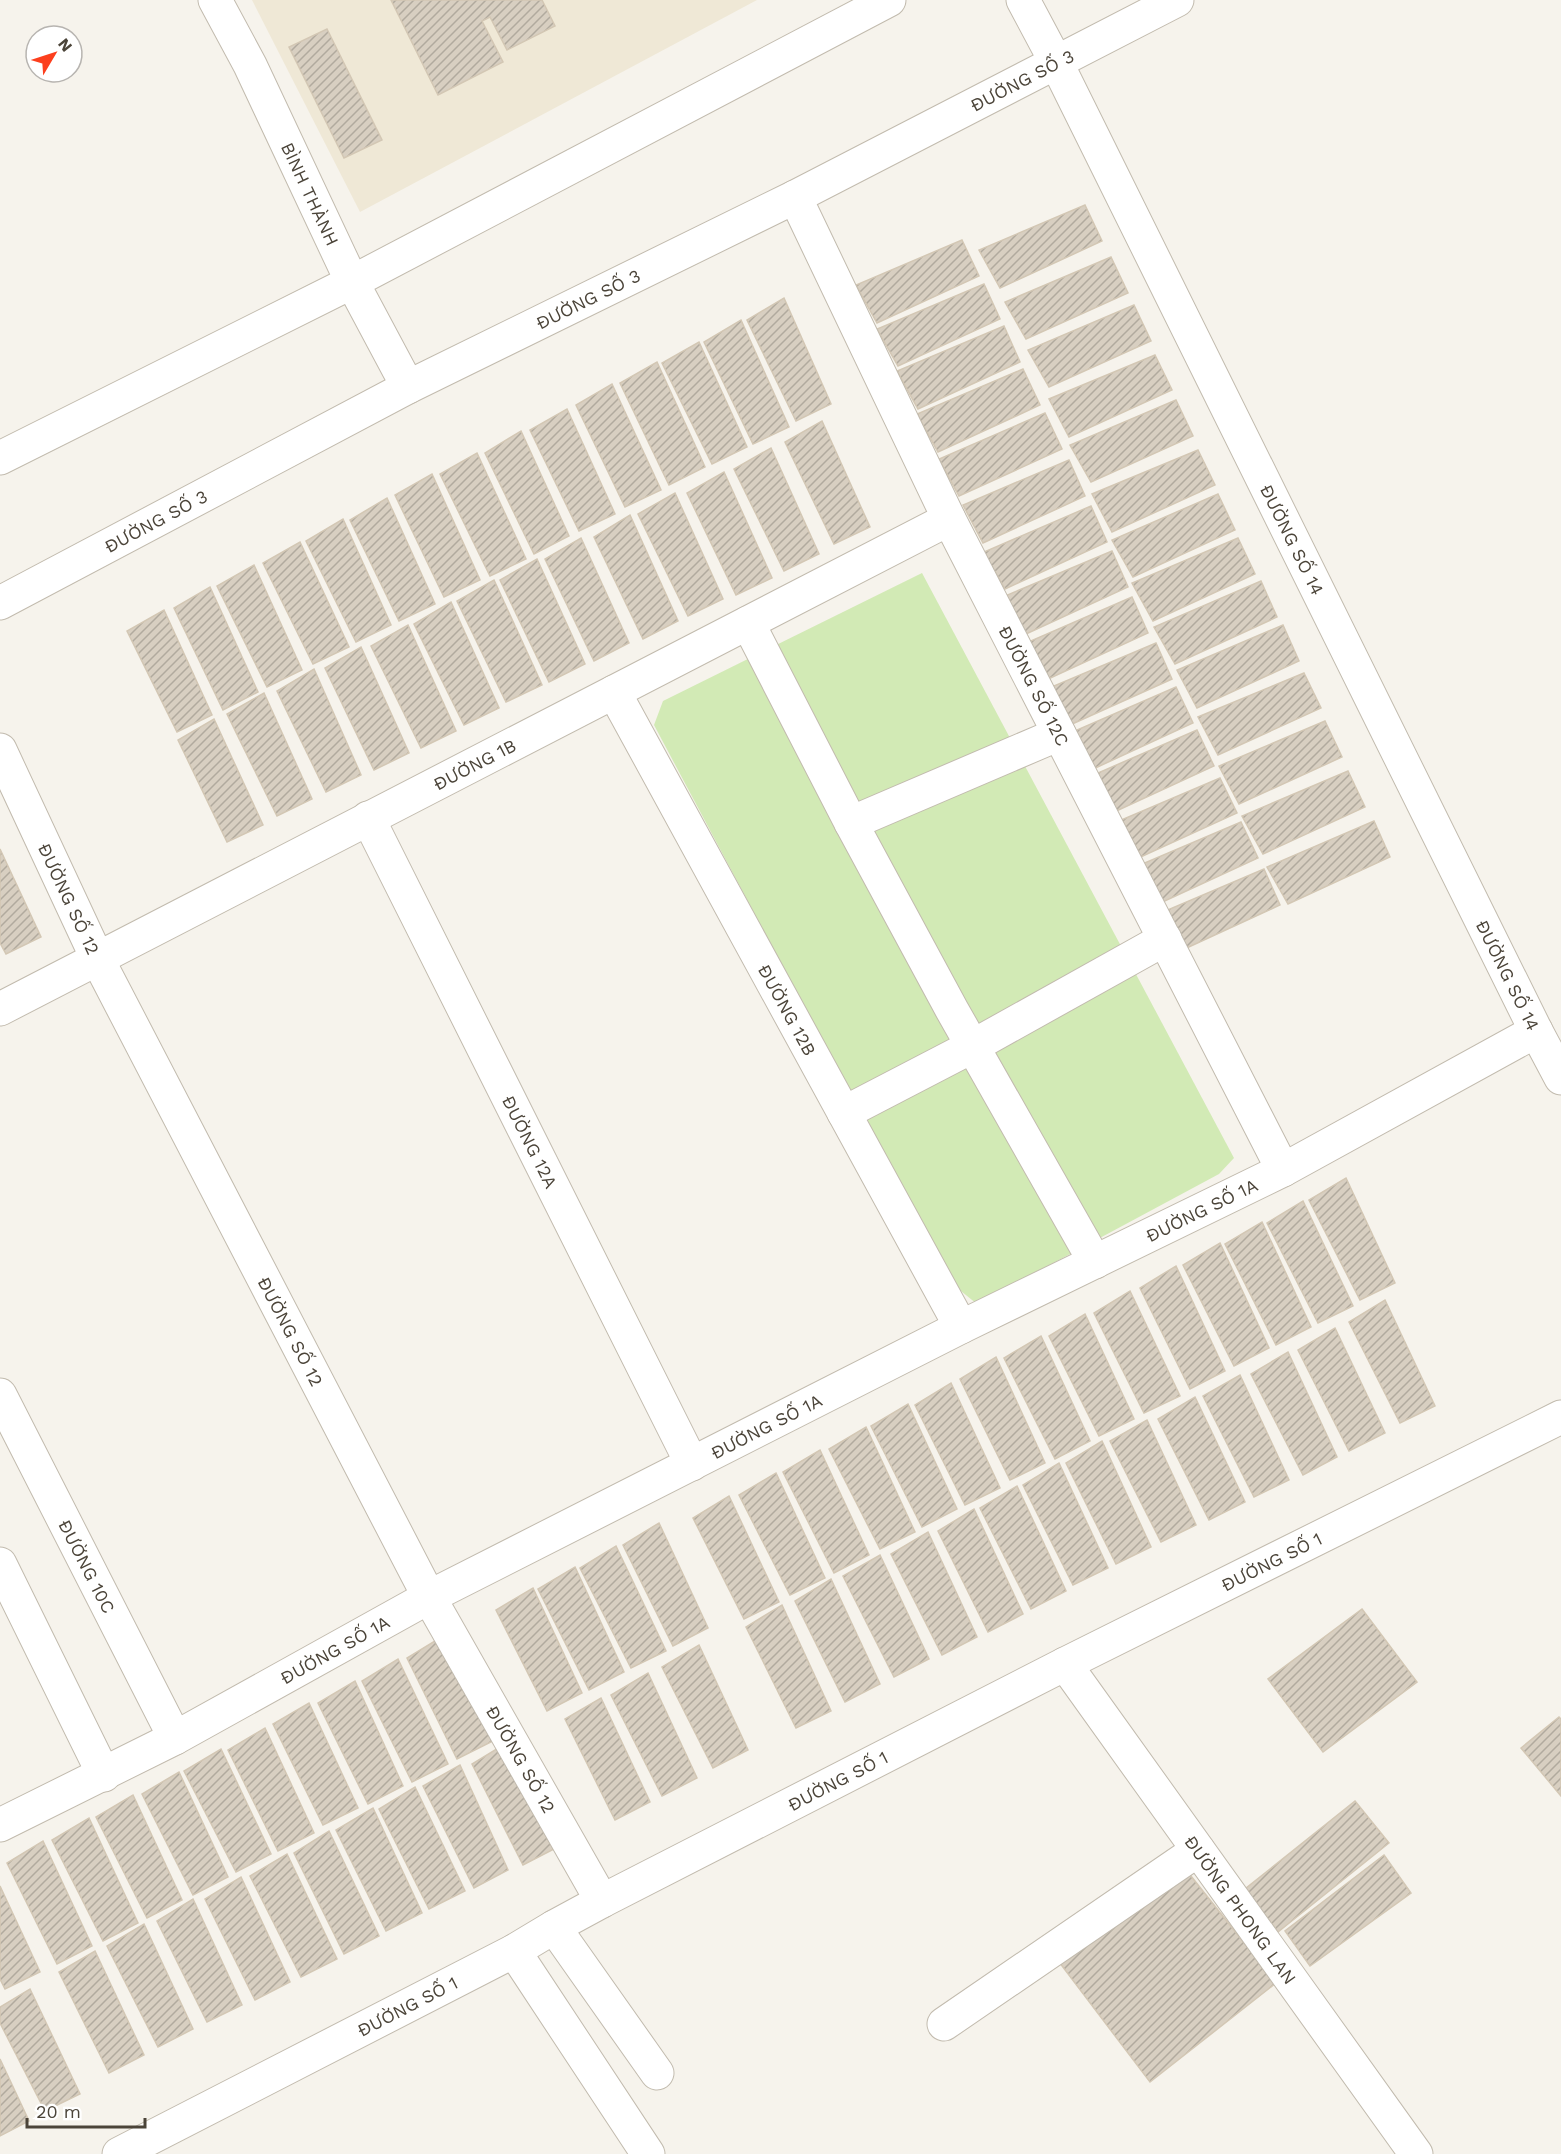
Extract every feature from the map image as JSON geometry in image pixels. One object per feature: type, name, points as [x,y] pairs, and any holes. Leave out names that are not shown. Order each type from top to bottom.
[{"type":"street","name":"BÌNH THÀNH","points":[[215,0],[250,65],[352,282],[408,387]]},
{"type":"street","points":[[0,458],[352,282],[889,0]]},
{"type":"street","name":"ĐƯỜNG SỐ 14","points":[[1023,0],[1536,1031],[1561,1077]]},
{"type":"street","name":"ĐƯỜNG SỐ 3","points":[[0,603],[408,387],[795,197],[1177,0]]},
{"type":"street","name":"ĐƯỜNG SỐ 12C","points":[[795,197],[948,519],[1283,1170]]},
{"type":"street","name":"ĐƯỜNG 1B","points":[[0,1009],[948,519]]},
{"type":"street","points":[[748,622],[852,823],[973,1046],[1095,1262]]},
{"type":"street","name":"ĐƯỜNG 12B","points":[[614,692],[961,1327]]},
{"type":"street","points":[[852,823],[1059,734]]},
{"type":"street","name":"ĐƯỜNG SỐ 12","points":[[0,750],[97,958],[429,1597],[602,1901]]},
{"type":"street","name":"ĐƯỜNG 12A","points":[[368,818],[692,1464]]},
{"type":"street","points":[[844,1113],[973,1046],[1165,939]]},
{"type":"street","name":"ĐƯỜNG SỐ 1A","points":[[0,1825],[176,1738],[429,1597],[961,1327],[1283,1170],[1536,1031]]},
{"type":"street","name":"ĐƯỜNG 10C","points":[[0,1395],[176,1738]]},
{"type":"street","name":"ĐƯỜNG SỐ 1","points":[[140,2150],[514,1951],[602,1901],[1065,1664],[1559,1422]]},
{"type":"street","points":[[0,1564],[104,1775]]},
{"type":"street","name":"ĐƯỜNG PHONG LAN","points":[[1065,1664],[1416,2154]]},
{"type":"street","points":[[944,2024],[1198,1850]]},
{"type":"street","points":[[554,1927],[657,2073]]},
{"type":"street","points":[[514,1951],[648,2154]]},
{"type":"shaded area","points":[[252,0],[757,0],[360,212]]},
{"type":"green space","points":[[922,573],[1234,1158],[1219,1174],[977,1304],[951,1283],[654,725],[663,701]]},
{"type":"building","points":[[391,0],[542,0],[555,26],[507,50],[490,17],[482,21],[503,62],[438,95]]},
{"type":"building","points":[[327,29],[382,140],[344,158],[289,47]]},
{"type":"building","points":[[1085,205],[1102,241],[1000,288],[979,250]]},
{"type":"building","points":[[962,240],[979,276],[877,323],[856,285]]},
{"type":"building","points":[[1111,257],[1128,293],[1026,339],[1005,302]]},
{"type":"building","points":[[984,284],[1000,319],[898,366],[877,329]]},
{"type":"building","points":[[784,298],[831,404],[796,421],[747,320]]},
{"type":"building","points":[[1134,305],[1151,341],[1049,387],[1028,350]]},
{"type":"building","points":[[741,320],[789,427],[753,444],[704,342]]},
{"type":"building","points":[[1004,326],[1020,362],[918,409],[897,371]]},
{"type":"building","points":[[699,342],[747,447],[712,464],[662,363]]},
{"type":"building","points":[[1155,355],[1172,390],[1069,437],[1049,399]]},
{"type":"building","points":[[657,362],[705,467],[669,485],[620,383]]},
{"type":"building","points":[[1023,369],[1040,405],[938,452],[917,414]]},
{"type":"building","points":[[612,384],[661,490],[625,507],[576,405]]},
{"type":"building","points":[[1176,400],[1193,436],[1091,482],[1070,445]]},
{"type":"building","points":[[567,409],[615,514],[579,531],[530,430]]},
{"type":"building","points":[[1045,413],[1062,449],[959,496],[939,459]]},
{"type":"building","points":[[822,421],[870,527],[834,544],[785,442]]},
{"type":"building","points":[[521,431],[569,536],[534,554],[485,453]]},
{"type":"building","points":[[771,448],[819,554],[784,571],[734,469]]},
{"type":"building","points":[[1198,450],[1215,485],[1112,532],[1092,494]]},
{"type":"building","points":[[477,453],[526,559],[490,576],[440,474]]},
{"type":"building","points":[[1069,460],[1085,496],[983,543],[963,505]]},
{"type":"building","points":[[724,472],[772,578],[736,595],[687,493]]},
{"type":"building","points":[[432,474],[480,580],[444,597],[395,495]]},
{"type":"building","points":[[675,493],[723,599],[688,616],[638,514]]},
{"type":"building","points":[[1218,494],[1235,530],[1133,577],[1112,540]]},
{"type":"building","points":[[387,498],[435,604],[399,621],[350,520]]},
{"type":"building","points":[[1091,506],[1107,542],[1005,589],[984,552]]},
{"type":"building","points":[[630,515],[678,621],[643,639],[594,537]]},
{"type":"building","points":[[343,519],[391,625],[356,642],[306,541]]},
{"type":"building","points":[[581,538],[629,643],[594,661],[545,559]]},
{"type":"building","points":[[1238,538],[1255,574],[1153,621],[1132,583]]},
{"type":"building","points":[[300,542],[349,647],[313,664],[263,563]]},
{"type":"building","points":[[1112,551],[1128,587],[1026,634],[1005,596]]},
{"type":"building","points":[[537,559],[585,664],[549,682],[500,580]]},
{"type":"building","points":[[254,565],[302,670],[267,687],[217,586]]},
{"type":"building","points":[[494,580],[542,685],[506,702],[457,601]]},
{"type":"building","points":[[1261,581],[1277,617],[1175,664],[1154,627]]},
{"type":"building","points":[[210,587],[258,692],[223,710],[174,608]]},
{"type":"building","points":[[1132,597],[1148,633],[1046,680],[1026,643]]},
{"type":"building","points":[[451,602],[499,708],[464,725],[414,624]]},
{"type":"building","points":[[164,610],[212,715],[177,732],[127,631]]},
{"type":"building","points":[[408,625],[456,731],[421,748],[371,646]]},
{"type":"building","points":[[1283,625],[1299,661],[1197,708],[1177,670]]},
{"type":"building","points":[[1156,643],[1172,679],[1070,725],[1049,688]]},
{"type":"building","points":[[361,647],[409,753],[374,770],[325,668]]},
{"type":"building","points":[[314,669],[361,775],[326,792],[277,691]]},
{"type":"building","points":[[1304,673],[1321,708],[1218,755],[1198,717]]},
{"type":"building","points":[[1176,687],[1193,723],[1091,770],[1070,733]]},
{"type":"building","points":[[264,693],[312,799],[277,816],[227,714]]},
{"type":"building","points":[[214,719],[263,825],[227,842],[178,740]]},
{"type":"building","points":[[1325,721],[1342,757],[1239,804],[1219,766]]},
{"type":"building","points":[[1197,730],[1214,766],[1112,813],[1091,776]]},
{"type":"building","points":[[1348,771],[1365,807],[1263,854],[1242,816]]},
{"type":"building","points":[[1220,778],[1237,813],[1134,860],[1114,823]]},
{"type":"building","points":[[1374,821],[1390,857],[1288,904],[1267,867]]},
{"type":"building","points":[[1241,822],[1258,858],[1156,905],[1135,867]]},
{"type":"building","points":[[0,849],[41,937],[6,954],[0,943]]},
{"type":"building","points":[[1264,869],[1280,905],[1178,952],[1158,914]]},
{"type":"building","points":[[1346,1178],[1395,1283],[1360,1300],[1309,1200]]},
{"type":"building","points":[[1303,1201],[1353,1306],[1318,1323],[1267,1223]]},
{"type":"building","points":[[1262,1222],[1311,1327],[1276,1345],[1225,1244]]},
{"type":"building","points":[[1220,1243],[1269,1348],[1234,1366],[1183,1265]]},
{"type":"building","points":[[1176,1266],[1225,1371],[1190,1389],[1140,1288]]},
{"type":"building","points":[[1130,1291],[1180,1396],[1144,1413],[1094,1313]]},
{"type":"building","points":[[1385,1300],[1435,1406],[1400,1423],[1349,1322]]},
{"type":"building","points":[[1085,1314],[1134,1419],[1099,1436],[1049,1336]]},
{"type":"building","points":[[1335,1328],[1385,1433],[1349,1451],[1298,1350]]},
{"type":"building","points":[[1041,1336],[1090,1441],[1055,1459],[1004,1358]]},
{"type":"building","points":[[1288,1352],[1337,1457],[1303,1475],[1251,1374]]},
{"type":"building","points":[[996,1357],[1045,1463],[1010,1480],[960,1379]]},
{"type":"building","points":[[1240,1375],[1289,1480],[1254,1497],[1203,1396]]},
{"type":"building","points":[[951,1383],[1000,1488],[965,1505],[915,1405]]},
{"type":"building","points":[[1195,1397],[1245,1502],[1209,1520],[1158,1419]]},
{"type":"building","points":[[908,1404],[957,1509],[922,1527],[871,1426]]},
{"type":"building","points":[[1147,1420],[1196,1525],[1161,1542],[1110,1441]]},
{"type":"building","points":[[866,1427],[915,1532],[880,1549],[829,1449]]},
{"type":"building","points":[[1102,1441],[1151,1547],[1116,1564],[1066,1463]]},
{"type":"building","points":[[820,1450],[869,1555],[834,1573],[783,1472]]},
{"type":"building","points":[[1059,1463],[1108,1568],[1073,1585],[1023,1485]]},
{"type":"building","points":[[776,1473],[825,1578],[790,1595],[739,1495]]},
{"type":"building","points":[[1017,1486],[1066,1591],[1031,1609],[980,1508]]},
{"type":"building","points":[[729,1496],[779,1602],[744,1619],[693,1518]]},
{"type":"building","points":[[974,1509],[1023,1614],[988,1632],[938,1531]]},
{"type":"building","points":[[659,1523],[708,1628],[673,1646],[623,1545]]},
{"type":"building","points":[[928,1532],[977,1637],[942,1655],[891,1554]]},
{"type":"building","points":[[616,1546],[666,1651],[631,1668],[580,1568]]},
{"type":"building","points":[[880,1555],[929,1659],[894,1677],[843,1576]]},
{"type":"building","points":[[575,1567],[624,1672],[589,1690],[538,1589]]},
{"type":"building","points":[[831,1579],[880,1684],[845,1702],[795,1601]]},
{"type":"building","points":[[533,1588],[582,1693],[547,1711],[496,1610]]},
{"type":"building","points":[[782,1605],[831,1711],[796,1728],[746,1627]]},
{"type":"building","points":[[1362,1609],[1417,1682],[1323,1752],[1268,1679]]},
{"type":"building","points":[[443,1636],[493,1741],[457,1759],[407,1658]]},
{"type":"building","points":[[699,1645],[748,1750],[713,1768],[662,1667]]},
{"type":"building","points":[[398,1659],[448,1764],[412,1782],[362,1681]]},
{"type":"building","points":[[648,1673],[697,1778],[662,1796],[611,1695]]},
{"type":"building","points":[[355,1681],[403,1786],[368,1804],[318,1703]]},
{"type":"building","points":[[601,1698],[650,1802],[615,1820],[565,1719]]},
{"type":"building","points":[[309,1703],[358,1808],[323,1825],[273,1724]]},
{"type":"building","points":[[1559,1717],[1561,1719],[1561,1796],[1521,1748]]},
{"type":"building","points":[[265,1728],[314,1833],[278,1851],[228,1750]]},
{"type":"building","points":[[508,1742],[558,1847],[523,1865],[472,1764]]},
{"type":"building","points":[[221,1749],[271,1854],[236,1872],[184,1771]]},
{"type":"building","points":[[460,1765],[508,1870],[474,1888],[423,1786]]},
{"type":"building","points":[[179,1772],[228,1877],[193,1895],[142,1794]]},
{"type":"building","points":[[415,1787],[465,1891],[429,1909],[379,1809]]},
{"type":"building","points":[[133,1795],[182,1900],[147,1918],[96,1817]]},
{"type":"building","points":[[1355,1801],[1389,1843],[1278,1932],[1245,1889]]},
{"type":"building","points":[[373,1808],[422,1913],[386,1931],[336,1830]]},
{"type":"building","points":[[89,1818],[138,1923],[103,1941],[52,1840]]},
{"type":"building","points":[[329,1831],[379,1936],[344,1954],[294,1853]]},
{"type":"building","points":[[43,1841],[92,1946],[57,1964],[7,1863]]},
{"type":"building","points":[[287,1854],[337,1959],[301,1977],[250,1876]]},
{"type":"building","points":[[1384,1855],[1411,1893],[1310,1966],[1285,1931]]},
{"type":"building","points":[[1187,1871],[1276,1983],[1150,2082],[1059,1962]]},
{"type":"building","points":[[241,1877],[290,1982],[255,2000],[205,1899]]},
{"type":"building","points":[[0,1886],[40,1972],[5,1989],[0,1979]]},
{"type":"building","points":[[193,1899],[242,2005],[207,2022],[157,1921]]},
{"type":"building","points":[[144,1924],[193,2029],[158,2047],[107,1946]]},
{"type":"building","points":[[95,1951],[144,2055],[109,2073],[59,1972]]},
{"type":"building","points":[[30,1989],[80,2094],[45,2111],[0,2023],[0,2007]]},
{"type":"building","points":[[0,2059],[29,2121],[0,2136]]}]
